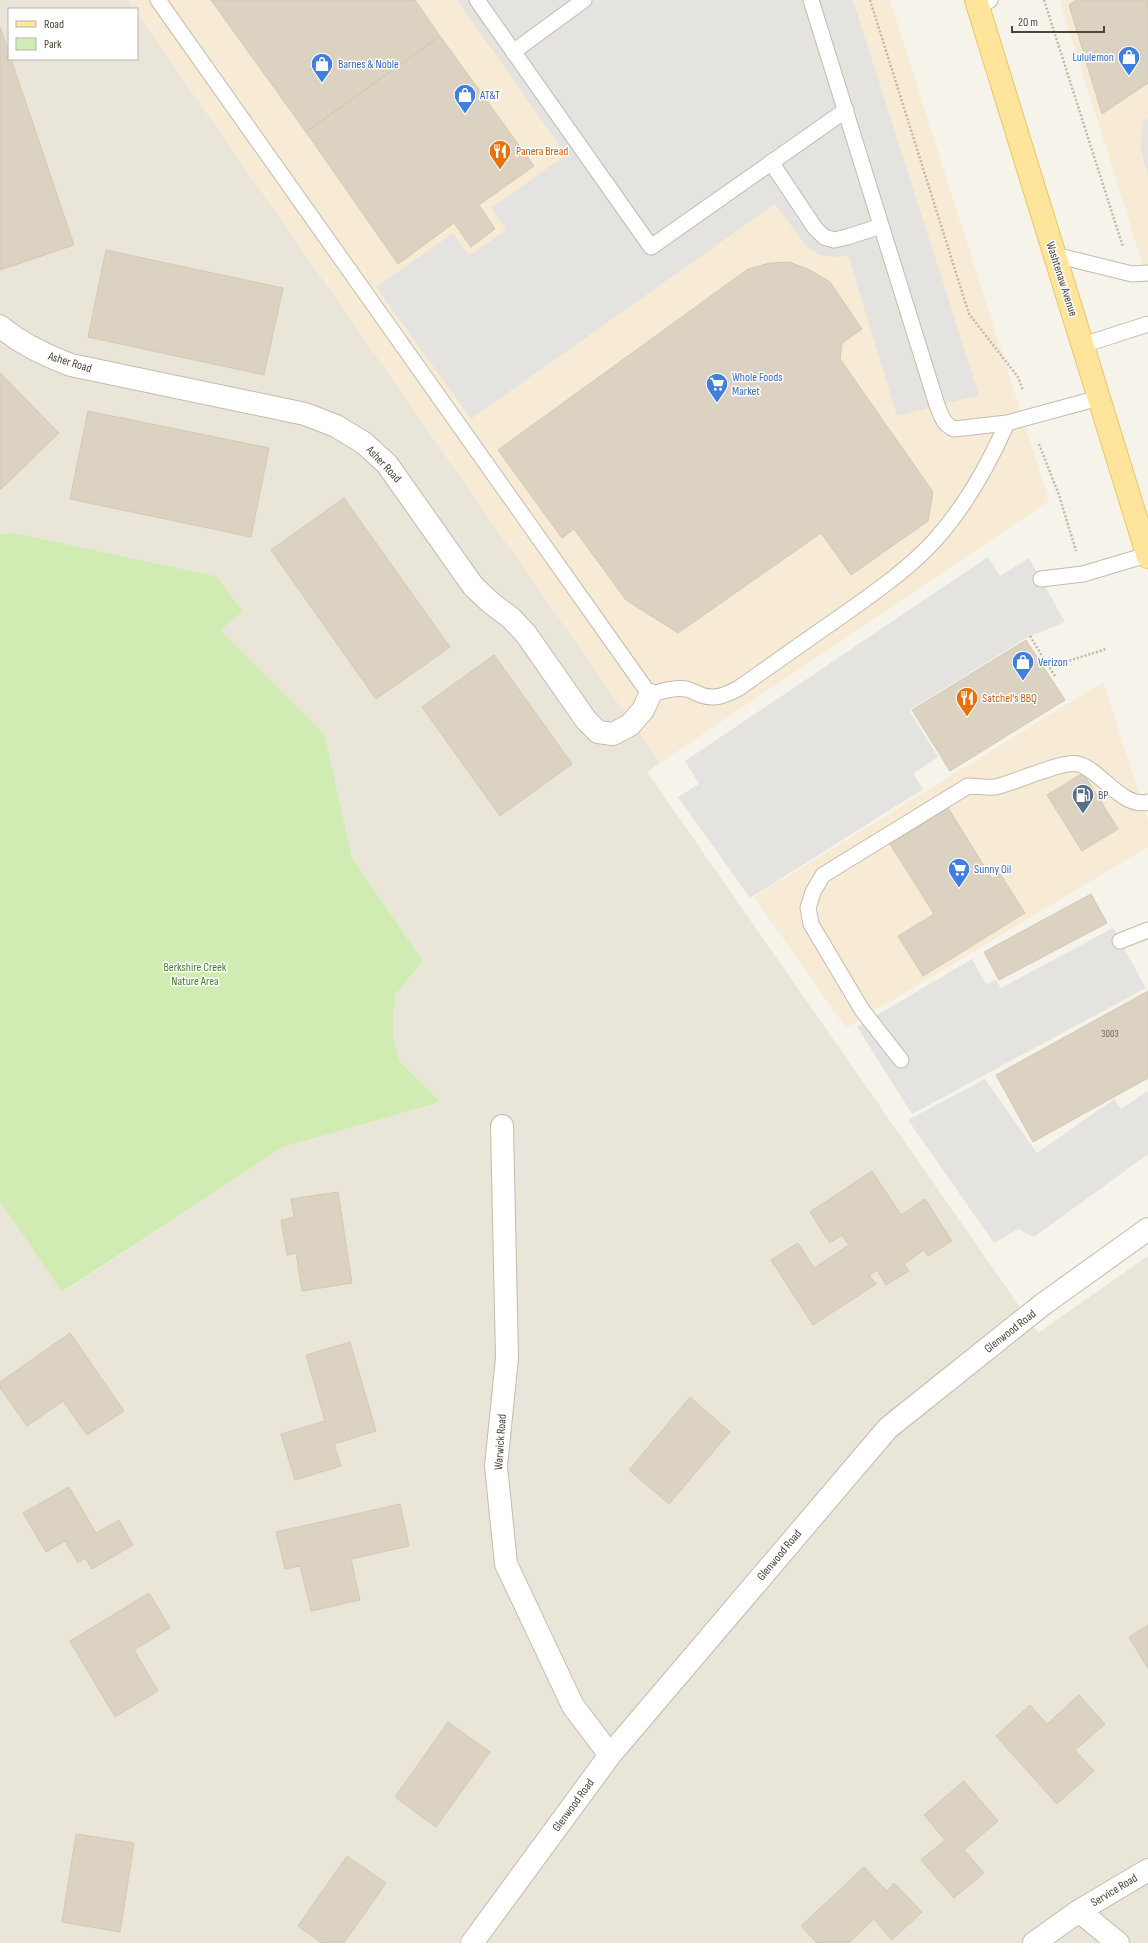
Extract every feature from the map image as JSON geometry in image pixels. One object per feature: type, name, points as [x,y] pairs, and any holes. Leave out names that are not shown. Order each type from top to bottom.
[{"type":"main road","name":"Washtenaw Avenue","points":[[981,3],[1054,255],[1148,556]]},
{"type":"street","name":"Asher Road","points":[[0,326],[12,336],[41,354],[71,365],[305,414],[336,426],[364,443],[387,464],[473,586],[491,604],[511,618],[526,634],[586,720],[598,732],[614,734],[630,725],[642,710],[650,695]]},
{"type":"street","name":"Warwick Road","points":[[502,1126],[507,1358],[496,1466],[506,1564],[573,1706],[610,1754]]},
{"type":"street","name":"Glenwood Road","points":[[472,1943],[610,1754],[888,1428],[1042,1305],[1148,1229]]},
{"type":"street","name":"Service Road","points":[[1034,1943],[1079,1911],[1148,1870]]},
{"type":"street","name":"Service Road","points":[[1079,1911],[1118,1943]]},
{"type":"lane","points":[[158,0],[650,695],[671,689],[687,689],[709,697],[719,697],[729,694],[867,598],[900,572],[936,539],[955,516],[991,460],[1007,423]]},
{"type":"lane","points":[[477,0],[651,247],[846,110]]},
{"type":"lane","points":[[513,52],[584,0]]},
{"type":"lane","points":[[811,0],[941,416],[947,426],[954,429],[1007,423],[1099,398]]},
{"type":"lane","points":[[771,162],[815,228],[824,237],[834,240],[881,226]]},
{"type":"lane","points":[[1054,255],[1132,274],[1148,273]]},
{"type":"lane","points":[[1083,345],[1148,324]]},
{"type":"lane","points":[[1041,579],[1083,574],[1148,556]]},
{"type":"lane","points":[[901,1060],[862,1010],[811,924],[808,908],[813,892],[822,875],[968,786],[995,787],[1063,766],[1076,764],[1089,768],[1106,784],[1123,796],[1142,803],[1148,802]]},
{"type":"lane","points":[[1120,942],[1148,930]]},
{"type":"path","points":[[870,0],[969,314],[1018,376],[1023,391]]},
{"type":"path","points":[[1044,0],[1123,250]]},
{"type":"path","points":[[1039,444],[1059,495],[1077,555]]},
{"type":"path","points":[[1030,636],[1055,676]]},
{"type":"path","points":[[1045,670],[1049,667],[1106,649]]},
{"type":"shaded area","points":[[0,0],[128,0],[133,8],[8,8],[8,60],[138,60],[138,14],[660,763],[647,772],[1038,1333],[1148,1256],[1148,1943],[0,1943],[0,1201],[63,1292],[283,1147],[441,1102],[400,1062],[393,1038],[393,1013],[396,994],[423,961],[352,858],[325,735],[219,630],[243,611],[216,576],[15,533],[0,534]]},
{"type":"shaded area","points":[[128,0],[890,0],[1049,501],[660,763],[138,14],[138,8],[133,8]]},
{"type":"shaded area","points":[[457,0],[853,0],[979,395],[897,416],[848,255],[835,257],[819,255],[807,247],[775,204],[471,419],[376,287],[453,233],[469,256],[506,230],[491,208],[566,155]]},
{"type":"shaded area","points":[[1063,0],[1148,0],[1148,281],[1060,2]]},
{"type":"shaded area","points":[[1144,119],[1148,120],[1148,177],[1140,146]]},
{"type":"shaded area","points":[[988,557],[1000,576],[1029,558],[1065,622],[1026,638],[909,710],[938,757],[913,774],[923,789],[750,898],[678,797],[699,784],[685,761]]},
{"type":"shaded area","points":[[1103,682],[1148,821],[1148,847],[846,1028],[754,897]]},
{"type":"shaded area","points":[[1113,928],[1146,988],[912,1114],[857,1027],[972,959],[986,984],[996,980],[1001,988]]},
{"type":"shaded area","points":[[985,1079],[1037,1153],[1114,1099],[1121,1109],[1148,1091],[1148,1154],[1034,1237],[1018,1229],[994,1243],[908,1120]]},
{"type":"green space","name":"Berkshire Creek Nature Area","points":[[15,533],[216,576],[243,611],[220,630],[325,735],[352,858],[423,961],[396,994],[393,1013],[393,1038],[400,1062],[441,1102],[283,1147],[62,1292],[0,1201],[0,534]]},
{"type":"building","name":"Barnes & Noble","points":[[211,0],[415,0],[440,36],[306,132]]},
{"type":"building","points":[[1076,0],[1148,0],[1148,83],[1102,114],[1069,5]]},
{"type":"building","points":[[0,27],[8,49],[8,60],[11,60],[74,245],[0,270]]},
{"type":"building","points":[[440,36],[534,166],[479,205],[495,229],[471,247],[454,223],[398,264],[306,132]]},
{"type":"building","points":[[106,250],[283,288],[264,375],[88,337]]},
{"type":"building","name":"Whole Foods Market","points":[[789,262],[808,269],[830,282],[862,329],[842,343],[840,359],[933,492],[928,521],[851,575],[821,533],[678,633],[626,600],[574,529],[562,538],[498,450],[748,269],[770,263]]},
{"type":"building","points":[[0,373],[59,433],[0,490]]},
{"type":"building","points":[[88,411],[269,448],[251,537],[70,499]]},
{"type":"building","points":[[344,498],[450,647],[376,699],[271,550]]},
{"type":"building","points":[[1026,640],[1065,700],[950,771],[912,710]]},
{"type":"building","points":[[494,655],[572,764],[500,816],[422,707]]},
{"type":"building","points":[[1083,773],[1118,829],[1082,851],[1047,795]]},
{"type":"building","points":[[948,808],[992,879],[1000,874],[1025,913],[923,976],[898,936],[934,914],[890,844]]},
{"type":"building","points":[[1091,894],[1107,923],[999,980],[984,952]]},
{"type":"building","points":[[1148,991],[1148,1078],[1033,1142],[996,1075]]},
{"type":"building","points":[[872,1171],[901,1215],[925,1199],[952,1241],[928,1256],[924,1250],[904,1264],[909,1271],[886,1285],[877,1270],[869,1275],[876,1284],[813,1325],[771,1260],[798,1243],[814,1268],[849,1245],[842,1235],[830,1243],[810,1212]]},
{"type":"building","points":[[338,1192],[352,1283],[302,1291],[296,1253],[287,1255],[281,1220],[294,1217],[291,1199]]},
{"type":"building","points":[[70,1333],[124,1411],[87,1435],[63,1401],[27,1426],[0,1388],[0,1382]]},
{"type":"building","points":[[350,1342],[376,1431],[334,1444],[341,1466],[295,1480],[281,1434],[325,1421],[306,1355]]},
{"type":"building","points":[[690,1397],[730,1432],[669,1504],[629,1470]]},
{"type":"building","points":[[69,1487],[96,1533],[119,1520],[133,1545],[92,1569],[85,1558],[78,1563],[65,1541],[46,1552],[23,1513]]},
{"type":"building","points":[[400,1504],[409,1546],[351,1559],[360,1600],[311,1611],[300,1566],[285,1569],[276,1532]]},
{"type":"building","points":[[149,1593],[170,1628],[134,1650],[158,1691],[115,1717],[70,1641]]},
{"type":"building","points":[[1148,1625],[1148,1669],[1129,1637]]},
{"type":"building","points":[[1079,1695],[1105,1724],[1075,1750],[1094,1771],[1057,1804],[996,1736],[1030,1705],[1047,1724]]},
{"type":"building","points":[[448,1722],[490,1752],[436,1827],[395,1797]]},
{"type":"building","points":[[964,1781],[998,1821],[964,1850],[984,1873],[954,1898],[921,1860],[945,1840],[924,1815]]},
{"type":"building","points":[[76,1834],[134,1843],[120,1932],[62,1922]]},
{"type":"building","points":[[347,1856],[386,1883],[344,1943],[322,1943],[298,1926]]},
{"type":"building","points":[[864,1867],[887,1891],[894,1883],[922,1912],[892,1940],[874,1919],[849,1943],[817,1943],[801,1926]]},
{"type":"place","name":"Lululemon","points":[[1129,76]]},
{"type":"place","name":"Barnes & Noble","points":[[322,84]]},
{"type":"place","name":"AT&T","points":[[465,114]]},
{"type":"place","name":"Panera Bread","points":[[500,170]]},
{"type":"place","name":"Whole Foods Market","points":[[717,404]]},
{"type":"place","name":"Verizon","points":[[1023,682]]},
{"type":"place","name":"Satchel's BBQ","points":[[967,718]]},
{"type":"place","name":"BP","points":[[1083,814]]},
{"type":"place","name":"Sunny Oil","points":[[959,888]]}]
